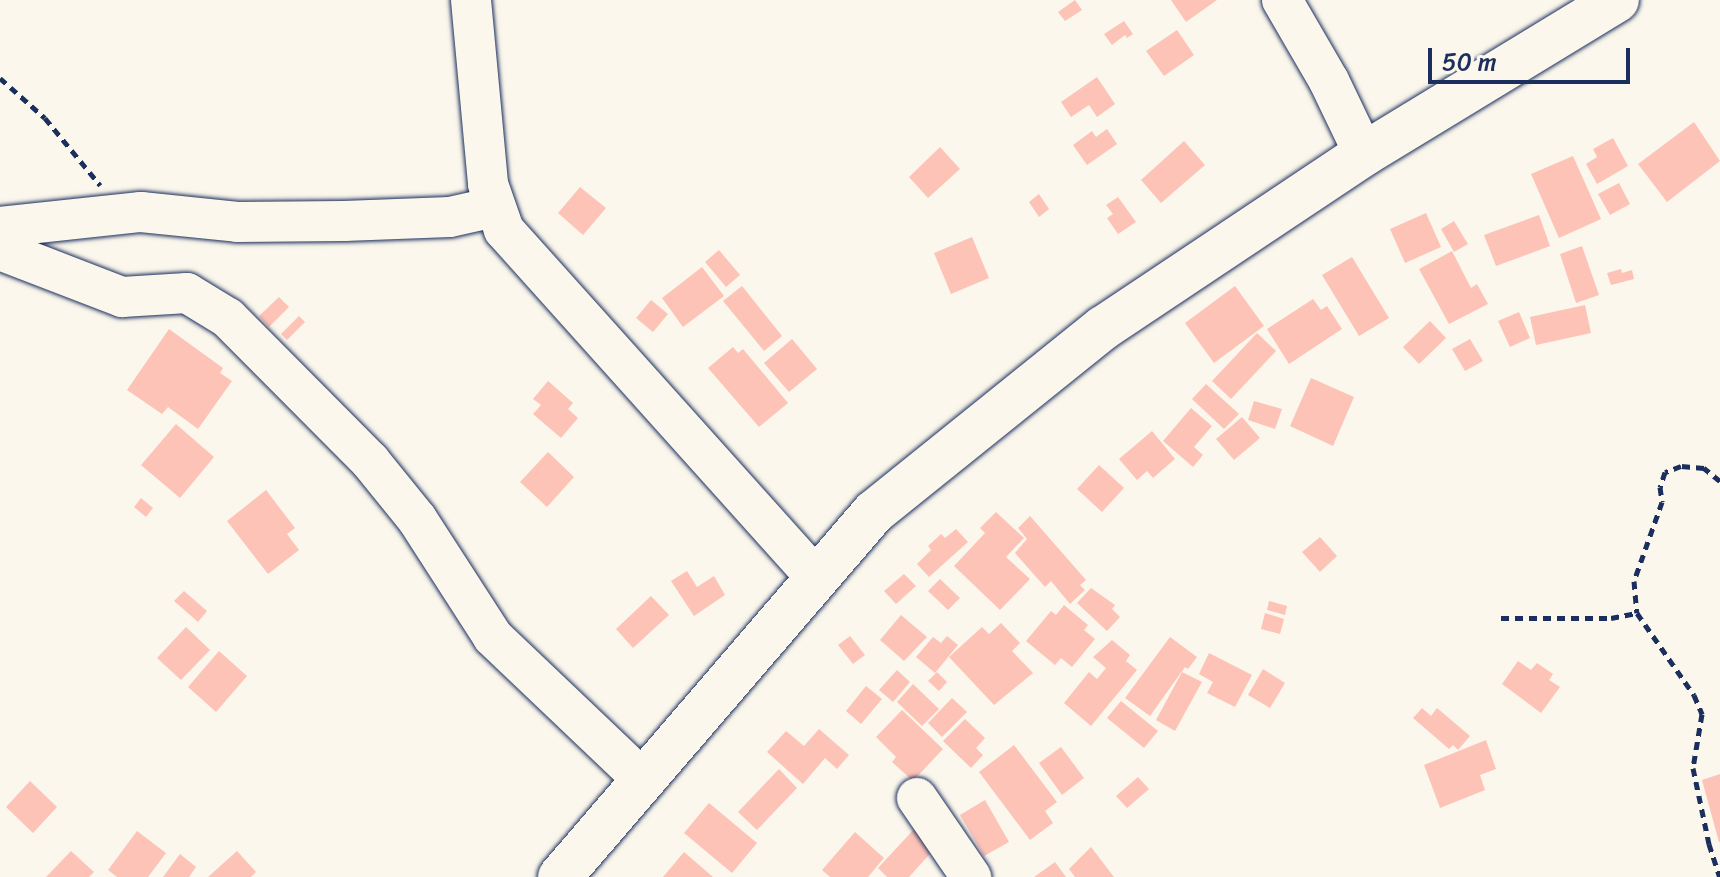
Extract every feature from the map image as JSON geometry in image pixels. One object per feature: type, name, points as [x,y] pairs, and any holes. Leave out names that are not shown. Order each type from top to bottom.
[{"type":"main road","points":[[560,877],[874,512],[1103,328],[1364,154],[1617,0]]},
{"type":"street","points":[[471,0],[485,163],[494,207],[520,252],[815,577]]},
{"type":"street","points":[[1282,0],[1329,81],[1364,154]]},
{"type":"street","points":[[0,227],[124,213],[237,222],[344,221],[450,217],[494,207]]},
{"type":"street","points":[[0,250],[122,297],[187,293],[228,318],[370,461],[417,519],[493,637],[642,779]]},
{"type":"street","points":[[917,798],[971,877]]},
{"type":"path","points":[[0,78],[45,118],[124,213]]},
{"type":"path","points":[[1720,481],[1704,468],[1681,466],[1665,472],[1660,487],[1662,502],[1634,581],[1637,613],[1688,686],[1702,714],[1693,768],[1709,844],[1720,877]]},
{"type":"path","points":[[1501,618],[1611,618],[1637,613]]},
{"type":"building","points":[[1075,0],[1082,10],[1065,21],[1058,12]]},
{"type":"building","points":[[1171,0],[1217,0],[1186,22]]},
{"type":"building","points":[[1124,21],[1133,34],[1127,38],[1125,35],[1112,45],[1104,34]]},
{"type":"building","points":[[1177,30],[1194,55],[1164,76],[1146,51]]},
{"type":"building","points":[[1097,77],[1115,104],[1097,117],[1089,105],[1071,117],[1061,102]]},
{"type":"building","points":[[1694,122],[1720,161],[1667,202],[1638,164]]},
{"type":"building","points":[[1107,129],[1117,144],[1087,165],[1073,145],[1092,131],[1096,137]]},
{"type":"building","points":[[1613,138],[1628,166],[1597,184],[1586,164],[1597,157],[1593,149]]},
{"type":"building","points":[[1184,141],[1205,165],[1161,203],[1141,180]]},
{"type":"building","points":[[940,147],[960,169],[928,198],[909,177]]},
{"type":"building","points":[[1573,156],[1601,219],[1559,238],[1531,174]]},
{"type":"building","points":[[1619,183],[1630,204],[1610,215],[1598,194]]},
{"type":"building","points":[[580,187],[606,208],[583,235],[558,213]]},
{"type":"building","points":[[1039,194],[1049,209],[1039,217],[1029,202]]},
{"type":"building","points":[[1118,197],[1136,222],[1118,234],[1107,218],[1113,214],[1106,205]]},
{"type":"building","points":[[1426,213],[1441,247],[1405,263],[1390,229]]},
{"type":"building","points":[[1539,215],[1550,246],[1496,266],[1484,235]]},
{"type":"building","points":[[1454,221],[1468,244],[1454,252],[1441,229]]},
{"type":"building","points":[[972,237],[989,278],[951,294],[934,253]]},
{"type":"building","points":[[1582,246],[1599,295],[1576,303],[1560,254]]},
{"type":"building","points":[[719,250],[740,275],[726,287],[705,262]]},
{"type":"building","points":[[1452,251],[1471,288],[1477,284],[1488,304],[1449,324],[1419,269]]},
{"type":"building","points":[[1352,257],[1389,318],[1359,336],[1322,275]]},
{"type":"building","points":[[702,267],[724,296],[683,327],[662,298]]},
{"type":"building","points":[[1621,269],[1622,273],[1632,270],[1634,279],[1611,285],[1607,273]]},
{"type":"building","points":[[742,286],[782,336],[764,351],[723,301]]},
{"type":"building","points":[[1235,286],[1264,326],[1214,363],[1185,323]]},
{"type":"building","points":[[279,297],[289,307],[269,327],[259,316]]},
{"type":"building","points":[[1313,299],[1321,310],[1327,306],[1342,329],[1289,364],[1267,329]]},
{"type":"building","points":[[651,300],[668,314],[653,332],[636,318]]},
{"type":"building","points":[[1585,305],[1591,333],[1536,345],[1530,317]]},
{"type":"building","points":[[1519,312],[1530,338],[1510,347],[1498,321]]},
{"type":"building","points":[[299,316],[305,322],[287,340],[281,334]]},
{"type":"building","points":[[1430,321],[1446,338],[1419,364],[1403,347]]},
{"type":"building","points":[[169,329],[223,368],[220,373],[232,381],[198,429],[168,407],[162,414],[127,390]]},
{"type":"building","points":[[1257,333],[1276,351],[1231,399],[1212,381]]},
{"type":"building","points":[[792,339],[817,369],[789,392],[764,363]]},
{"type":"building","points":[[1470,339],[1483,361],[1465,371],[1452,349]]},
{"type":"building","points":[[733,347],[738,353],[743,349],[788,403],[759,427],[708,368]]},
{"type":"building","points":[[1311,378],[1354,397],[1333,446],[1290,426]]},
{"type":"building","points":[[548,381],[573,403],[568,409],[578,418],[561,438],[533,414],[541,405],[533,399]]},
{"type":"building","points":[[1206,384],[1239,414],[1224,429],[1192,399]]},
{"type":"building","points":[[1254,401],[1282,409],[1275,429],[1248,420]]},
{"type":"building","points":[[1191,408],[1212,426],[1194,447],[1203,455],[1193,467],[1163,441]]},
{"type":"building","points":[[1242,417],[1260,438],[1234,460],[1216,439]]},
{"type":"building","points":[[176,424],[214,457],[180,498],[141,465]]},
{"type":"building","points":[[1152,431],[1175,459],[1153,478],[1147,471],[1137,480],[1119,459]]},
{"type":"building","points":[[548,452],[574,477],[547,507],[520,482]]},
{"type":"building","points":[[1099,465],[1124,488],[1102,512],[1077,489]]},
{"type":"building","points":[[266,490],[295,528],[287,534],[299,550],[268,574],[227,521]]},
{"type":"building","points":[[141,498],[153,508],[146,517],[134,507]]},
{"type":"building","points":[[996,512],[1024,538],[1006,557],[1030,579],[1000,610],[954,566],[985,533],[980,528]]},
{"type":"building","points":[[1030,516],[1086,580],[1080,585],[1085,590],[1070,604],[1051,581],[1045,587],[1015,553],[1027,539],[1018,528]]},
{"type":"building","points":[[956,529],[968,542],[929,577],[917,564],[931,550],[928,546],[941,534],[945,538]]},
{"type":"building","points":[[1320,537],[1337,556],[1320,572],[1302,552]]},
{"type":"building","points":[[687,571],[697,587],[714,576],[725,595],[694,616],[671,581]]},
{"type":"building","points":[[904,574],[916,586],[896,604],[884,591]]},
{"type":"building","points":[[940,579],[960,598],[948,610],[928,591]]},
{"type":"building","points":[[1091,588],[1115,605],[1112,609],[1120,617],[1107,631],[1077,603]]},
{"type":"building","points":[[184,591],[207,611],[198,622],[174,601]]},
{"type":"building","points":[[651,596],[669,615],[633,648],[616,629]]},
{"type":"building","points":[[1269,601],[1287,606],[1285,615],[1267,610]]},
{"type":"building","points":[[1064,605],[1088,625],[1084,630],[1095,639],[1072,667],[1061,658],[1055,665],[1026,641],[1051,611],[1056,615]]},
{"type":"building","points":[[1265,613],[1284,619],[1280,634],[1261,629]]},
{"type":"building","points":[[901,615],[927,637],[904,661],[880,640]]},
{"type":"building","points":[[1001,623],[1020,643],[1012,651],[1033,673],[994,705],[949,657],[982,627],[989,634]]},
{"type":"building","points":[[186,627],[210,650],[181,680],[157,658]]},
{"type":"building","points":[[850,636],[865,655],[853,664],[838,645]]},
{"type":"building","points":[[947,636],[958,645],[935,673],[916,657],[933,637],[941,643]]},
{"type":"building","points":[[1170,637],[1197,657],[1188,669],[1185,667],[1150,716],[1125,698]]},
{"type":"building","points":[[1112,640],[1130,655],[1126,661],[1137,670],[1091,726],[1064,703],[1089,672],[1097,679],[1106,668],[1093,657]]},
{"type":"building","points":[[219,651],[247,676],[216,712],[188,687]]},
{"type":"building","points":[[1209,653],[1252,675],[1235,707],[1207,693],[1213,682],[1199,674]]},
{"type":"building","points":[[1518,661],[1531,670],[1537,663],[1553,674],[1549,680],[1560,687],[1541,713],[1502,684]]},
{"type":"building","points":[[1263,669],[1285,683],[1270,708],[1248,695]]},
{"type":"building","points":[[897,670],[910,682],[893,702],[879,690]]},
{"type":"building","points":[[937,672],[947,682],[939,691],[928,681]]},
{"type":"building","points":[[1182,672],[1202,682],[1175,731],[1156,720]]},
{"type":"building","points":[[913,684],[939,709],[922,726],[897,702]]},
{"type":"building","points":[[866,686],[882,699],[861,724],[846,711]]},
{"type":"building","points":[[952,698],[967,712],[942,737],[928,723]]},
{"type":"building","points":[[1121,701],[1158,731],[1144,748],[1107,718]]},
{"type":"building","points":[[1422,708],[1431,716],[1437,708],[1470,736],[1458,750],[1453,745],[1449,749],[1413,718]]},
{"type":"building","points":[[902,710],[943,749],[913,781],[892,762],[896,757],[876,737]]},
{"type":"building","points":[[965,719],[985,738],[976,748],[983,755],[971,768],[943,741]]},
{"type":"building","points":[[819,729],[849,755],[837,769],[825,758],[803,784],[767,752],[786,731],[804,746]]},
{"type":"building","points":[[1486,740],[1496,769],[1480,775],[1485,790],[1440,808],[1424,765]]},
{"type":"building","points":[[1014,745],[1057,802],[1045,811],[1053,823],[1030,840],[979,772]]},
{"type":"building","points":[[1061,747],[1084,778],[1062,795],[1039,763]]},
{"type":"building","points":[[779,769],[797,788],[757,830],[738,812]]},
{"type":"building","points":[[1720,774],[1720,842],[1719,842],[1702,780]]},
{"type":"building","points":[[1138,777],[1149,789],[1127,808],[1116,796]]},
{"type":"building","points":[[30,781],[57,807],[33,833],[6,807]]},
{"type":"building","points":[[985,800],[1009,842],[984,856],[960,815]]},
{"type":"building","points":[[709,803],[757,843],[732,873],[684,833]]},
{"type":"building","points":[[916,827],[937,846],[909,877],[887,877],[878,868]]},
{"type":"building","points":[[137,831],[166,853],[148,877],[117,877],[108,870]]},
{"type":"building","points":[[855,832],[884,858],[868,877],[830,877],[822,870]]},
{"type":"building","points":[[1091,847],[1114,877],[1075,877],[1069,869]]},
{"type":"building","points":[[71,851],[94,872],[89,877],[46,877]]},
{"type":"building","points":[[237,851],[256,872],[251,877],[208,877]]},
{"type":"building","points":[[684,852],[713,877],[663,877]]},
{"type":"building","points":[[180,854],[196,867],[189,877],[163,877]]},
{"type":"building","points":[[1055,862],[1066,877],[1034,877]]}]
